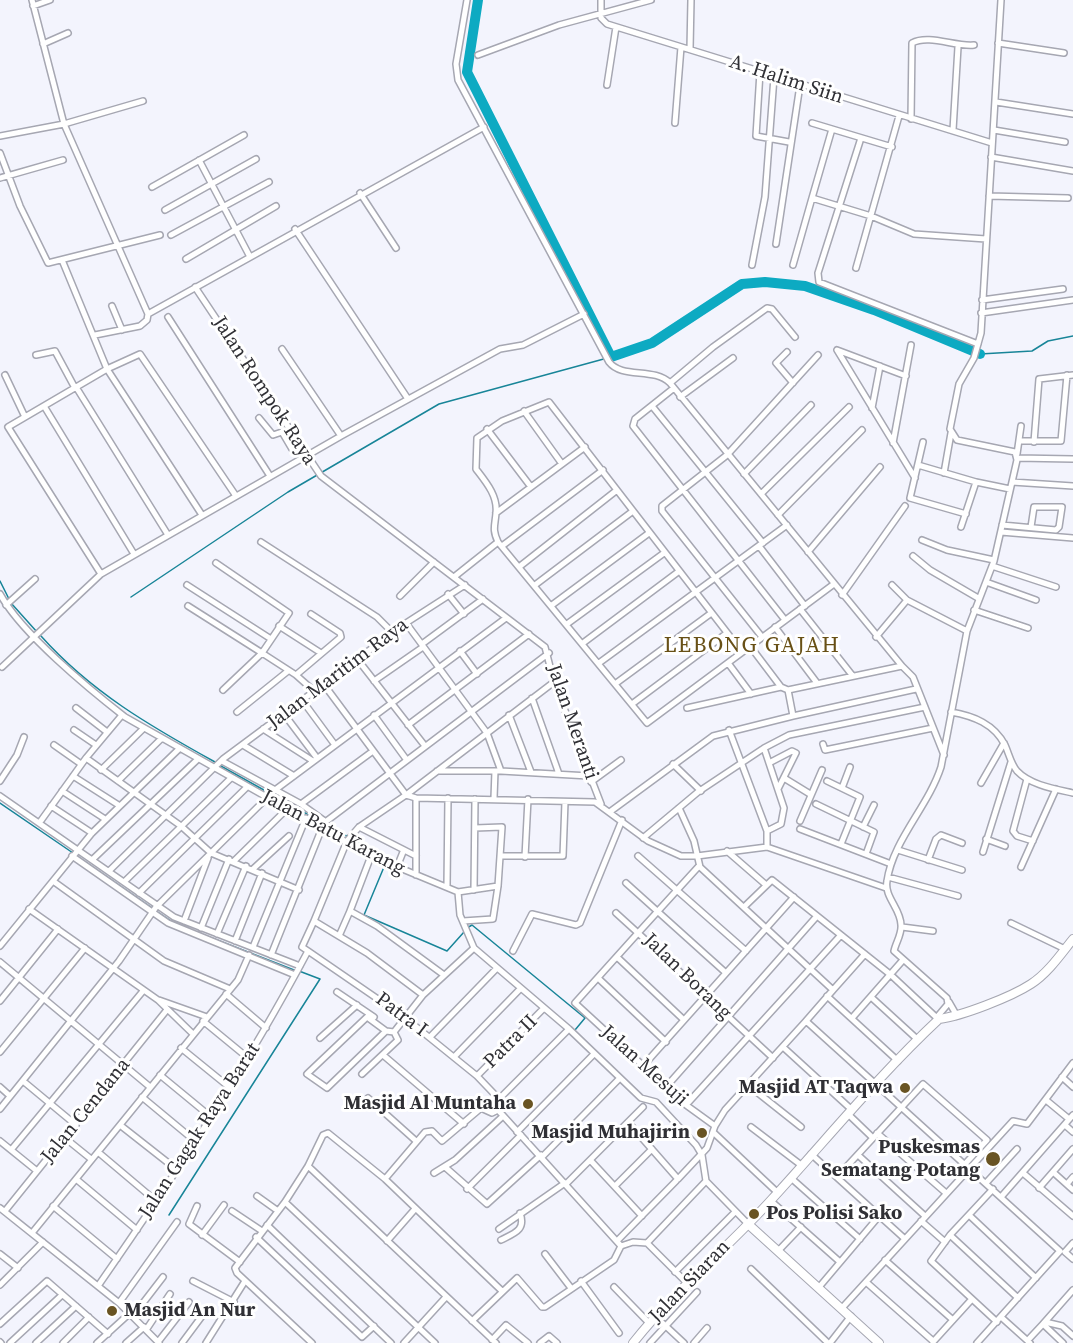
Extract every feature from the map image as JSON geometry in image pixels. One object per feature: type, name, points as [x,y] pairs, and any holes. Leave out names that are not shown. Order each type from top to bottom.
[{"type":"street","points":[[50,0],[32,3],[64,124],[148,314],[145,324],[94,335]]},
{"type":"street","points":[[467,0],[456,72],[609,363],[614,368],[662,377],[672,385],[876,638],[912,676],[944,755]]},
{"type":"street","points":[[600,14],[601,0]]},
{"type":"street","points":[[478,55],[560,26],[651,0]]},
{"type":"street","points":[[690,49],[691,0]]},
{"type":"street","points":[[944,473],[959,384],[978,345],[1001,0]]},
{"type":"street","name":"A. Halim Siin","points":[[600,14],[604,22],[614,30],[690,49],[899,116],[992,143]]},
{"type":"street","points":[[607,85],[614,30]]},
{"type":"street","points":[[43,44],[68,33]]},
{"type":"street","points":[[911,119],[912,44],[926,40],[958,46],[974,45]]},
{"type":"street","points":[[998,43],[1064,53]]},
{"type":"street","points":[[953,130],[958,46]]},
{"type":"street","points":[[675,123],[681,47]]},
{"type":"street","points":[[760,72],[756,136],[789,142]]},
{"type":"street","points":[[752,265],[765,197],[774,77]]},
{"type":"street","points":[[776,244],[785,194],[789,142],[800,85]]},
{"type":"street","points":[[0,136],[64,124],[143,101]]},
{"type":"street","points":[[996,102],[1073,114]]},
{"type":"street","points":[[856,267],[899,116]]},
{"type":"street","points":[[812,123],[892,147]]},
{"type":"street","points":[[148,314],[360,193],[484,127]]},
{"type":"street","points":[[793,264],[832,129]]},
{"type":"street","points":[[994,130],[1065,142]]},
{"type":"street","points":[[152,187],[244,135]]},
{"type":"street","points":[[861,138],[818,273],[819,282],[978,345]]},
{"type":"street","points":[[0,153],[46,262],[160,235]]},
{"type":"street","points":[[991,157],[1073,171]]},
{"type":"street","points":[[165,210],[256,159]]},
{"type":"street","points":[[0,178],[63,160]]},
{"type":"street","points":[[199,160],[249,255]]},
{"type":"street","points":[[171,235],[269,182]]},
{"type":"street","points":[[360,193],[396,248]]},
{"type":"street","points":[[989,196],[1068,198]]},
{"type":"street","points":[[812,198],[871,216],[914,234],[986,238]]},
{"type":"street","points":[[186,259],[276,206]]},
{"type":"street","points":[[295,230],[408,399]]},
{"type":"street","points":[[62,260],[108,369],[202,515]]},
{"type":"street","name":"Jalan Rompok Raya","points":[[195,287],[321,476],[454,577]]},
{"type":"street","points":[[982,300],[1063,289]]},
{"type":"street","points":[[981,313],[1073,300]]},
{"type":"street","points":[[112,306],[122,330]]},
{"type":"street","points":[[785,620],[632,425],[634,420],[652,406],[713,347],[767,308],[771,309],[795,337]]},
{"type":"street","points":[[2,667],[101,574],[270,476],[500,349],[524,345],[584,314]]},
{"type":"street","points":[[168,317],[270,476]]},
{"type":"street","points":[[893,443],[911,345]]},
{"type":"street","points":[[282,348],[341,436]]},
{"type":"street","points":[[906,376],[837,350],[915,478]]},
{"type":"street","points":[[36,355],[53,351],[58,353],[76,387],[168,535]]},
{"type":"street","points":[[787,352],[776,363],[793,383]]},
{"type":"street","points":[[0,426],[8,427],[108,369],[140,354],[236,496]]},
{"type":"street","points":[[762,637],[662,509],[663,504],[681,489],[728,455],[818,355]]},
{"type":"street","points":[[680,397],[733,358]]},
{"type":"street","points":[[872,408],[880,366]]},
{"type":"street","points":[[5,375],[25,417]]},
{"type":"street","points":[[1019,441],[1034,442],[1061,441],[1070,375],[1039,379],[1034,442]]},
{"type":"street","points":[[742,652],[710,614],[550,403],[544,402],[524,411],[487,429],[477,438],[474,459],[476,469],[492,490],[496,513],[493,530],[500,544],[648,723],[834,584]]},
{"type":"street","points":[[744,474],[811,405]]},
{"type":"street","points":[[44,406],[134,554]]},
{"type":"street","points":[[652,406],[761,545],[852,675]]},
{"type":"street","points":[[760,494],[849,407]]},
{"type":"street","points":[[524,411],[562,464]]},
{"type":"street","points":[[1065,411],[1073,411]]},
{"type":"street","points":[[259,418],[273,435],[282,432],[292,449],[299,446]]},
{"type":"street","points":[[957,1016],[945,996],[894,951],[902,927],[901,919],[886,888],[891,864],[936,783],[944,755],[967,630],[993,563],[1012,482],[1021,426]]},
{"type":"street","points":[[8,427],[101,574]]},
{"type":"street","points":[[487,429],[531,488]]},
{"type":"street","points":[[778,515],[862,430]]},
{"type":"street","points":[[951,433],[958,441],[1017,456],[1073,459]]},
{"type":"street","points":[[922,442],[910,498],[966,514]]},
{"type":"street","points":[[496,513],[585,447]]},
{"type":"street","points":[[918,465],[976,482],[1010,489]]},
{"type":"street","points":[[808,552],[880,467]]},
{"type":"street","points":[[454,577],[603,470]]},
{"type":"street","points":[[961,527],[976,482]]},
{"type":"street","points":[[1012,482],[1073,486]]},
{"type":"street","points":[[519,567],[617,490]]},
{"type":"street","points":[[842,595],[905,506]]},
{"type":"street","points":[[1002,525],[1057,529],[1062,507],[1035,507],[1031,527]]},
{"type":"street","points":[[535,585],[633,511]]},
{"type":"street","points":[[599,663],[787,525]]},
{"type":"street","points":[[1001,532],[1073,538]]},
{"type":"street","points":[[552,605],[649,533]]},
{"type":"street","points":[[922,540],[1056,587]]},
{"type":"street","points":[[261,543],[377,617],[393,633]]},
{"type":"street","points":[[567,624],[664,553]]},
{"type":"street","points":[[913,556],[930,570],[978,598]]},
{"type":"street","points":[[400,596],[434,562]]},
{"type":"street","points":[[216,564],[289,613],[262,653],[223,690]]},
{"type":"street","points":[[583,643],[678,572]]},
{"type":"street","name":"Jalan Meranti","points":[[454,577],[544,645],[549,653],[554,682],[601,804]]},
{"type":"street","points":[[8,604],[35,579]]},
{"type":"street","points":[[986,582],[1036,600]]},
{"type":"street","points":[[187,585],[271,639]]},
{"type":"street","name":"Jalan Maritim Raya","points":[[109,871],[164,815],[243,745],[314,691],[325,686],[406,623],[465,585]]},
{"type":"street","points":[[892,585],[907,600],[967,630]]},
{"type":"street","name":"Jalan Batu Karang","points":[[0,594],[36,636],[122,715],[198,759],[220,765],[231,778],[247,787],[271,794],[287,809],[324,824],[371,856],[458,892]]},
{"type":"street","points":[[448,594],[464,614]]},
{"type":"street","points":[[374,681],[483,599]]},
{"type":"street","points":[[876,638],[907,600]]},
{"type":"street","points":[[188,606],[296,675],[314,691]]},
{"type":"street","points":[[974,610],[1028,628]]},
{"type":"street","points":[[296,675],[341,637],[340,633],[311,614]]},
{"type":"street","points":[[615,684],[710,614]]},
{"type":"street","points":[[0,1108],[114,967],[155,910],[271,794],[506,618]]},
{"type":"street","points":[[406,623],[487,733],[498,771],[494,798]]},
{"type":"street","points":[[279,626],[321,653]]},
{"type":"street","points":[[775,627],[817,683]]},
{"type":"street","points":[[632,704],[727,633]]},
{"type":"street","points":[[408,724],[529,634]]},
{"type":"street","points":[[750,646],[781,687],[788,690],[902,666]]},
{"type":"street","points":[[460,651],[477,674]]},
{"type":"street","points":[[271,955],[324,824],[388,772],[549,653]]},
{"type":"street","points":[[358,660],[425,746]]},
{"type":"street","points":[[728,663],[751,694]]},
{"type":"street","points":[[237,712],[288,671]]},
{"type":"street","points":[[298,970],[308,951],[302,947],[348,840],[359,826],[406,795],[554,682]]},
{"type":"street","points":[[325,686],[406,795],[416,798],[528,799],[601,804],[643,837],[676,854],[697,856],[768,847],[886,888]]},
{"type":"street","points":[[687,708],[781,687]]},
{"type":"street","points":[[611,812],[706,739],[729,730],[916,689]]},
{"type":"street","points":[[788,690],[793,716]]},
{"type":"street","points":[[532,698],[559,774]]},
{"type":"street","points":[[302,700],[335,745]]},
{"type":"street","points":[[643,837],[700,791],[764,748],[791,734],[925,707]]},
{"type":"street","points":[[76,708],[107,732]]},
{"type":"street","points":[[951,712],[978,719],[1004,743],[1011,762],[1028,779],[1073,793]]},
{"type":"street","points":[[284,714],[315,759]]},
{"type":"street","points":[[40,822],[81,764],[122,715]]},
{"type":"street","points":[[374,715],[406,759]]},
{"type":"street","points":[[509,715],[531,772]]},
{"type":"street","points":[[101,770],[144,728]]},
{"type":"street","points":[[823,744],[825,750],[933,728]]},
{"type":"street","points":[[263,729],[315,759]]},
{"type":"street","points":[[74,730],[96,745]]},
{"type":"street","points":[[729,730],[766,831],[768,847]]},
{"type":"street","points":[[0,782],[17,755],[24,737]]},
{"type":"street","points":[[118,781],[162,738]]},
{"type":"street","points":[[981,783],[1004,743]]},
{"type":"street","points":[[54,745],[81,764]]},
{"type":"street","points":[[243,745],[294,776]]},
{"type":"street","points":[[0,946],[92,833],[180,748]]},
{"type":"street","points":[[764,748],[784,808],[779,826],[766,831]]},
{"type":"street","points":[[301,804],[373,751]]},
{"type":"street","points":[[769,763],[795,752],[796,756],[778,789]]},
{"type":"street","points":[[86,758],[181,826],[210,854],[232,860],[299,890]]},
{"type":"street","points":[[93,859],[198,759]]},
{"type":"street","points":[[436,771],[531,772],[590,779],[621,760]]},
{"type":"street","points":[[983,852],[1011,762]]},
{"type":"street","points":[[220,765],[271,794],[301,804],[324,824]]},
{"type":"street","points":[[672,765],[700,791]]},
{"type":"street","points":[[842,788],[850,767]]},
{"type":"street","points":[[800,821],[822,770]]},
{"type":"street","points":[[73,776],[120,806]]},
{"type":"street","points":[[124,882],[231,778]]},
{"type":"street","points":[[784,778],[810,794]]},
{"type":"street","points":[[1028,779],[1013,831],[1017,836],[1033,841]]},
{"type":"street","points":[[827,781],[860,798],[841,844]]},
{"type":"street","points":[[139,893],[247,787]]},
{"type":"street","points":[[1022,867],[1056,789]]},
{"type":"street","points":[[62,790],[105,819]]},
{"type":"street","points":[[0,796],[40,822],[75,853],[155,910],[253,947],[298,970]]},
{"type":"street","points":[[416,798],[416,875]]},
{"type":"street","points":[[447,886],[448,798]]},
{"type":"street","points":[[474,890],[476,799]]},
{"type":"street","points":[[525,857],[528,799]]},
{"type":"street","points":[[500,856],[563,855],[565,802]]},
{"type":"street","points":[[816,804],[874,834],[866,854]]},
{"type":"street","points":[[863,827],[874,805]]},
{"type":"street","points":[[51,806],[92,833]]},
{"type":"street","points":[[679,808],[694,840],[699,866],[833,990]]},
{"type":"street","points":[[201,927],[232,860],[287,809]]},
{"type":"street","points":[[253,947],[306,818]]},
{"type":"street","points":[[513,951],[532,914],[579,925],[622,820]]},
{"type":"street","points":[[359,826],[403,852],[416,856]]},
{"type":"street","points":[[464,922],[493,919],[498,886],[502,827],[475,828]]},
{"type":"street","points":[[800,829],[891,864]]},
{"type":"street","points":[[928,860],[936,839],[941,835],[962,843]]},
{"type":"street","points":[[253,869],[289,836]]},
{"type":"street","points":[[986,839],[1005,846]]},
{"type":"street","points":[[898,850],[962,870]]},
{"type":"street","points":[[727,851],[765,884]]},
{"type":"street","points":[[397,867],[403,852]]},
{"type":"street","points":[[75,853],[93,859],[139,893],[168,923],[249,955],[298,970]]},
{"type":"street","points":[[184,921],[210,854]]},
{"type":"street","points":[[339,936],[371,856]]},
{"type":"street","points":[[638,856],[746,951]]},
{"type":"street","points":[[217,934],[246,866]]},
{"type":"street","name":"Jalan Borang","points":[[699,866],[638,933],[773,1058]]},
{"type":"street","points":[[235,941],[262,873]]},
{"type":"street","points":[[888,877],[958,896]]},
{"type":"street","points":[[744,908],[765,884],[772,880],[891,975],[938,1018],[957,1016],[1030,984],[1073,939]]},
{"type":"street","points":[[52,881],[168,963],[228,992],[266,1028]]},
{"type":"street","points":[[626,883],[726,973]]},
{"type":"street","points":[[498,886],[458,892],[458,907],[474,948],[569,1029],[641,1098],[656,1102],[696,1145],[702,1155],[706,1181],[735,1212],[820,1286],[879,1343]]},
{"type":"street","points":[[643,1066],[794,897]]},
{"type":"street","points":[[29,909],[114,967],[143,991],[158,1000],[205,1019],[248,1058]]},
{"type":"street","points":[[350,911],[377,926],[444,975]]},
{"type":"street","points":[[616,913],[638,933],[598,978],[666,1041]]},
{"type":"street","points":[[666,1087],[817,916]]},
{"type":"street","points":[[314,921],[367,953],[423,995]]},
{"type":"street","points":[[1011,923],[1065,949]]},
{"type":"street","points":[[902,927],[933,931]]},
{"type":"street","points":[[0,1001],[58,929]]},
{"type":"street","points":[[686,1106],[841,935]]},
{"type":"street","points":[[0,1052],[85,948]]},
{"type":"street","points":[[390,1031],[367,1017],[307,1074],[327,1088],[390,1031],[405,1017],[423,995],[474,948]]},
{"type":"street","name":"Patra I","points":[[308,951],[405,1017],[477,1076],[500,1099]]},
{"type":"street","points":[[628,1122],[678,1179],[702,1155],[714,1129],[748,1085],[865,954]]},
{"type":"street","points":[[32,1233],[228,992],[242,974],[249,955]]},
{"type":"street","points":[[617,957],[684,1020]]},
{"type":"street","points":[[852,1018],[903,960]]},
{"type":"street","points":[[0,962],[150,1087]]},
{"type":"street","points":[[430,1037],[497,968]]},
{"type":"street","name":"Jalan Gagak Raya Barat","points":[[98,1286],[211,1117],[266,1028],[298,970]]},
{"type":"street","name":"Jalan Mesuji","points":[[598,978],[575,1003],[714,1129],[778,1193]]},
{"type":"street","points":[[454,1057],[521,988]]},
{"type":"street","points":[[11,1150],[143,991]]},
{"type":"street","points":[[337,992],[357,1005],[398,1040],[362,1074]]},
{"type":"street","points":[[827,996],[898,1061]]},
{"type":"street","points":[[871,997],[917,1039]]},
{"type":"street","points":[[158,1000],[166,1011],[193,1034]]},
{"type":"street","points":[[938,1018],[949,1002]]},
{"type":"street","points":[[320,1038],[357,1005]]},
{"type":"street","name":"Patra II","points":[[477,1076],[544,1008]]},
{"type":"street","name":"Jalan Cendana","points":[[2,1209],[37,1172],[76,1125],[166,1011]]},
{"type":"street","name":"Jalan Siaran","points":[[633,1343],[687,1283],[778,1193],[801,1165],[938,1018]]},
{"type":"street","points":[[806,1021],[1000,1197],[1073,1259]]},
{"type":"street","points":[[569,1029],[500,1099],[498,1110],[619,1243]]},
{"type":"street","points":[[783,1047],[875,1136],[946,1193]]},
{"type":"street","points":[[182,1048],[229,1087]]},
{"type":"street","points":[[467,1189],[594,1054]]},
{"type":"street","points":[[383,1055],[464,1124]]},
{"type":"street","points":[[842,1308],[906,1239],[983,1149],[1013,1121],[1027,1124],[1073,1063]]},
{"type":"street","points":[[160,1075],[211,1117]]},
{"type":"street","points":[[1062,1077],[1073,1087]]},
{"type":"street","points":[[445,1167],[485,1204],[490,1203],[542,1156],[619,1079]]},
{"type":"street","points":[[23,1081],[76,1125]]},
{"type":"street","points":[[837,1177],[900,1107],[924,1084],[987,1140],[983,1149]]},
{"type":"street","points":[[748,1085],[801,1127]]},
{"type":"street","points":[[0,1087],[10,1096]]},
{"type":"street","points":[[142,1097],[195,1141]]},
{"type":"street","points":[[368,1098],[416,1140]]},
{"type":"street","points":[[1000,1197],[1071,1117],[1047,1100]]},
{"type":"street","points":[[500,1229],[520,1213],[566,1184],[643,1107]]},
{"type":"street","points":[[385,1179],[416,1140],[428,1131],[442,1141],[481,1108],[492,1113],[498,1110]]},
{"type":"street","points":[[434,1173],[445,1167],[502,1117]]},
{"type":"street","points":[[120,1125],[176,1169]]},
{"type":"street","points":[[1065,1125],[1073,1132]]},
{"type":"street","points":[[751,1127],[801,1165]]},
{"type":"street","points":[[312,1343],[235,1271],[256,1237],[285,1202],[308,1166],[323,1135],[330,1133],[385,1179],[502,1292]]},
{"type":"street","points":[[65,1138],[92,1159]]},
{"type":"street","points":[[0,1141],[37,1172]]},
{"type":"street","points":[[615,1186],[652,1149]]},
{"type":"street","points":[[986,1183],[1017,1149]]},
{"type":"street","points":[[1039,1188],[1073,1149]]},
{"type":"street","points":[[98,1152],[156,1201]]},
{"type":"street","points":[[812,1154],[906,1239]]},
{"type":"street","points":[[858,1155],[945,1242]]},
{"type":"street","points":[[591,1161],[642,1216]]},
{"type":"street","points":[[308,1166],[494,1341],[506,1325],[528,1343]]},
{"type":"street","points":[[1053,1172],[1073,1190]]},
{"type":"street","points":[[1023,1173],[1073,1215]]},
{"type":"street","points":[[1067,1184],[1073,1177]]},
{"type":"street","points":[[791,1178],[860,1239]]},
{"type":"street","points":[[76,1179],[137,1230]]},
{"type":"street","points":[[471,1321],[518,1278],[543,1308],[614,1260],[619,1243],[676,1181]]},
{"type":"street","points":[[647,1243],[706,1181]]},
{"type":"street","points":[[993,1189],[950,1235],[933,1257],[932,1264],[972,1299],[1029,1342],[1072,1293]]},
{"type":"street","points":[[257,1196],[278,1211]]},
{"type":"street","points":[[771,1200],[840,1262]]},
{"type":"street","points":[[285,1202],[435,1343]]},
{"type":"street","points":[[202,1234],[224,1205]]},
{"type":"street","points":[[53,1206],[117,1258]]},
{"type":"street","points":[[197,1206],[188,1223],[240,1262]]},
{"type":"street","points":[[2,1209],[119,1303],[156,1342],[189,1302]]},
{"type":"street","points":[[387,1241],[415,1209]]},
{"type":"street","points":[[232,1211],[262,1231]]},
{"type":"street","points":[[675,1272],[735,1212]]},
{"type":"street","points":[[501,1240],[521,1229],[523,1223],[520,1213]]},
{"type":"street","points":[[820,1286],[880,1215]]},
{"type":"street","points":[[969,1215],[1036,1278]]},
{"type":"street","points":[[119,1303],[177,1222]]},
{"type":"street","points":[[267,1225],[391,1343]]},
{"type":"street","points":[[779,1250],[801,1227]]},
{"type":"street","points":[[950,1235],[1018,1298]]},
{"type":"street","points":[[256,1237],[362,1337],[374,1326]]},
{"type":"street","points":[[0,1285],[44,1242]]},
{"type":"street","points":[[619,1243],[647,1243],[687,1283]]},
{"type":"street","points":[[977,1343],[1036,1278],[1073,1243]]},
{"type":"street","points":[[0,1254],[18,1268]]},
{"type":"street","points":[[545,1254],[571,1288]]},
{"type":"street","points":[[885,1260],[953,1320]]},
{"type":"street","points":[[751,1269],[829,1343],[851,1316]]},
{"type":"street","points":[[98,1343],[132,1315],[163,1277]]},
{"type":"street","points":[[0,1324],[48,1281],[108,1334]]},
{"type":"street","points":[[193,1281],[234,1302]]},
{"type":"street","points":[[206,1343],[234,1302],[244,1281]]},
{"type":"street","points":[[581,1281],[619,1333]]},
{"type":"street","points":[[866,1282],[933,1342],[972,1299]]},
{"type":"street","points":[[614,1287],[649,1323]]},
{"type":"street","points":[[650,1343],[697,1292]]},
{"type":"street","points":[[126,1343],[145,1328],[170,1294]]},
{"type":"street","points":[[9,1343],[62,1295]]},
{"type":"street","points":[[404,1343],[446,1297]]},
{"type":"street","points":[[36,1343],[76,1306]]},
{"type":"street","points":[[182,1343],[205,1312]]},
{"type":"street","points":[[63,1343],[89,1317]]},
{"type":"street","points":[[656,1317],[684,1343]]},
{"type":"street","points":[[1044,1323],[1062,1326],[1073,1336]]},
{"type":"street","points":[[1044,1323],[1063,1343]]},
{"type":"street","points":[[694,1343],[707,1328]]},
{"type":"street","points":[[540,1343],[549,1336],[557,1343]]},
{"type":"waterway","points":[[478,0],[467,72],[611,357],[652,343],[742,284],[765,282],[805,286],[874,310],[980,354]]},
{"type":"waterway","points":[[980,354],[1032,351],[1048,341],[1073,336]]},
{"type":"waterway","points":[[131,597],[288,492],[439,404],[611,357]]},
{"type":"waterway","points":[[0,581],[11,603],[37,632]]},
{"type":"waterway","points":[[41,636],[60,656],[101,691],[167,735],[215,762]]},
{"type":"waterway","points":[[219,765],[323,823]]},
{"type":"waterway","points":[[0,803],[73,853]]},
{"type":"waterway","points":[[327,825],[386,858]]},
{"type":"waterway","points":[[77,856],[152,908]]},
{"type":"waterway","points":[[384,867],[364,915],[447,951],[464,932]]},
{"type":"waterway","points":[[156,911],[171,921]]},
{"type":"waterway","points":[[467,928],[472,925],[585,1018],[575,1030]]},
{"type":"waterway","points":[[181,926],[294,970]]},
{"type":"waterway","points":[[169,1215],[320,979],[299,971]]},
{"type":"place","name":"Masjid AT Taqwa","points":[[905,1088]]},
{"type":"place","name":"Masjid Al Muntaha","points":[[528,1104]]},
{"type":"place","name":"Masjid Muhajirin","points":[[702,1133]]},
{"type":"place","name":"Puskesmas Sematang Potang","points":[[993,1159]]},
{"type":"place","name":"Pos Polisi Sako","points":[[754,1214]]},
{"type":"place","name":"Masjid An Nur","points":[[112,1311]]},
{"type":"district","name":"LEBONG GAJAH","points":[[752,646]]}]
